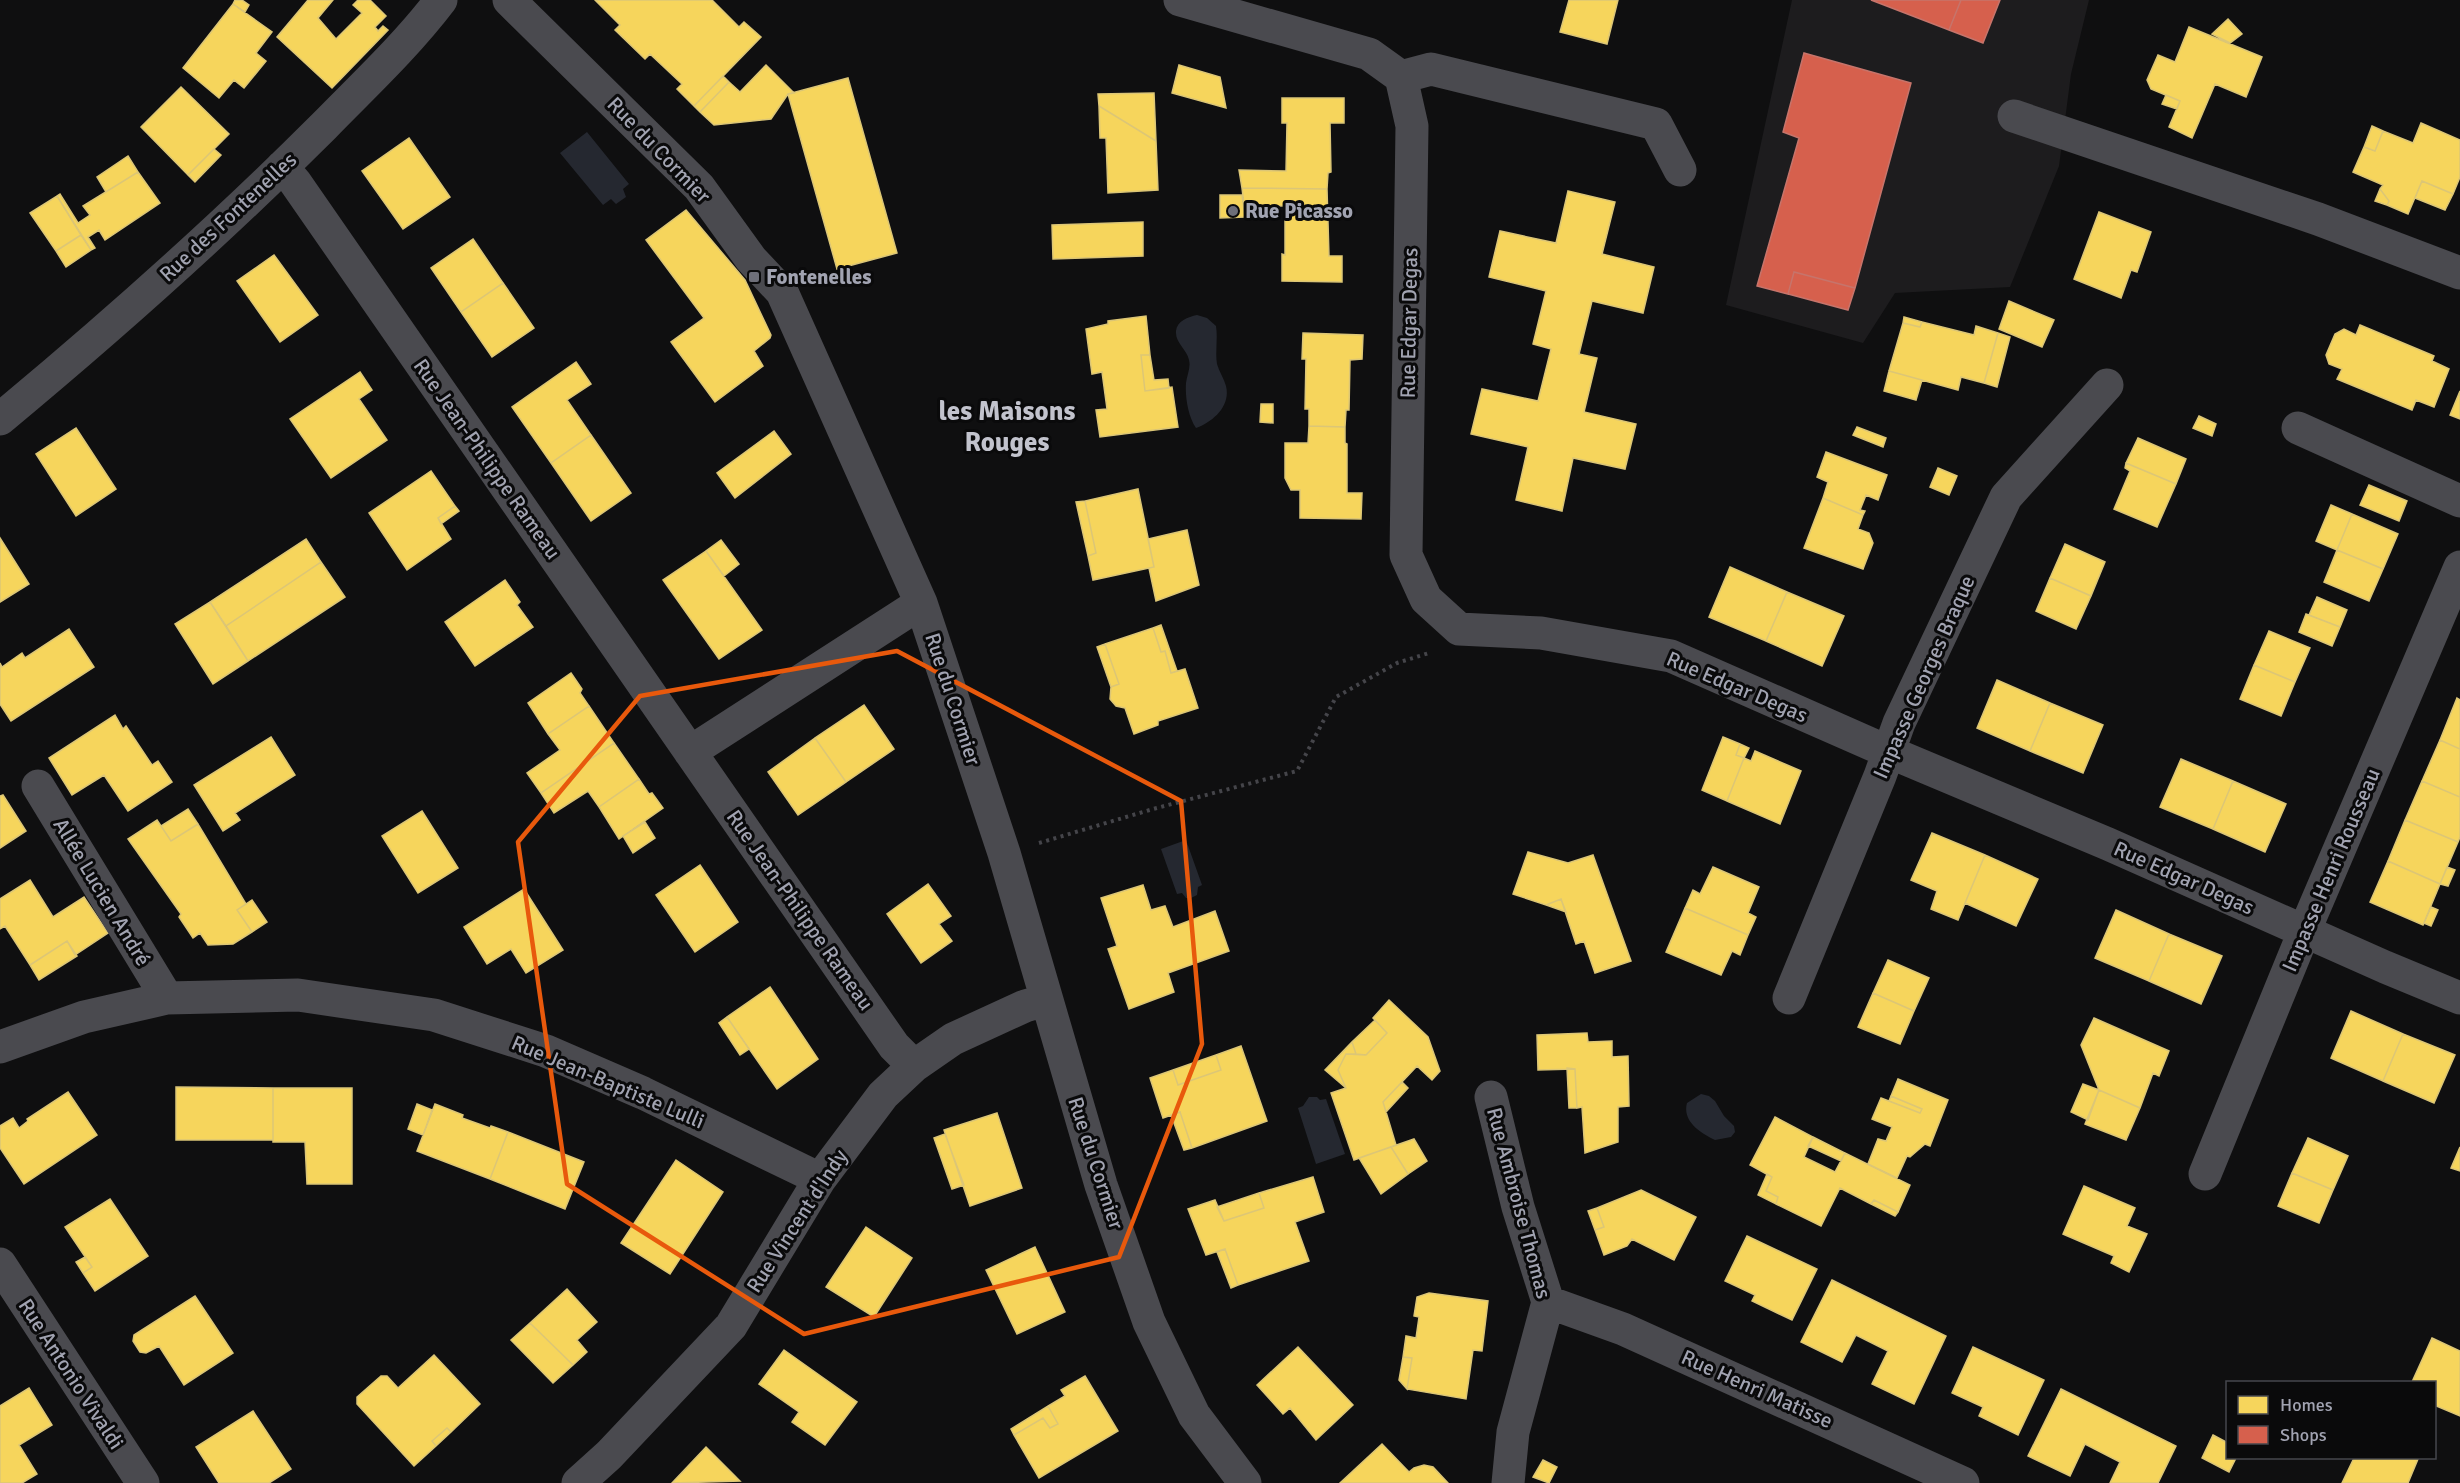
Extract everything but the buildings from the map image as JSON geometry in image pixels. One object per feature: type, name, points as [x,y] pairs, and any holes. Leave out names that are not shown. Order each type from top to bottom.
[{"type":"street","name":"Rue des Fontenelles","points":[[0,418],[149,290],[282,168],[417,32],[441,0]]},
{"type":"street","name":"Rue du Cormier","points":[[509,0],[699,187],[751,259],[782,292],[921,603],[1004,854],[1101,1185],[1149,1322],[1194,1416],[1245,1483]]},
{"type":"street","points":[[1180,0],[1369,54],[1401,77],[1431,69],[1656,124],[1680,170]]},
{"type":"street","name":"Rue Edgar Degas","points":[[1401,77],[1412,126],[1406,555],[1426,599],[1459,629],[1541,633],[1671,656],[2460,998]]},
{"type":"street","points":[[2014,116],[2318,219],[2460,273]]},
{"type":"street","name":"Rue Jean-Philippe Rameau","points":[[282,168],[295,182],[894,1046],[914,1066]]},
{"type":"street","name":"Impasse Georges Braque","points":[[1789,998],[1899,723],[2006,497],[2107,385]]},
{"type":"street","points":[[2298,428],[2460,501]]},
{"type":"street","name":"Impasse Henri Rousseau","points":[[2205,1174],[2304,932],[2460,567]]},
{"type":"street","points":[[690,752],[921,603]]},
{"type":"street","name":"Allée Lucien André","points":[[38,786],[167,998]]},
{"type":"street","name":"Rue Jean-Baptiste Lulli","points":[[0,1047],[84,1017],[167,998],[298,995],[434,1015],[546,1051],[643,1093],[820,1179]]},
{"type":"street","name":"Rue Vincent d'Indy","points":[[578,1483],[609,1455],[731,1326],[820,1179],[883,1095],[914,1066],[953,1039],[1025,1006],[1046,1000]]},
{"type":"street","name":"Rue Ambroise Thomas","points":[[1491,1098],[1518,1208],[1548,1302],[1513,1432],[1508,1483]]},
{"type":"street","name":"Rue Antonio Vivaldi","points":[[0,1264],[143,1483]]},
{"type":"street","name":"Rue Henri Matisse","points":[[1548,1302],[1623,1329],[1963,1483]]},
{"type":"path","points":[[1004,854],[1153,809],[1297,771],[1336,698],[1397,663],[1426,655],[1459,629]]},
{"type":"highlighted area","points":[[897,651],[1181,801],[1202,1044],[1119,1257],[804,1334],[567,1184],[518,842],[640,696]]},
{"type":"shaded area","points":[[1792,0],[2089,0],[2071,74],[2059,166],[2010,287],[1895,293],[1863,343],[1726,305]]},
{"type":"shaded area","points":[[587,132],[629,184],[623,189],[626,197],[616,204],[611,199],[603,205],[560,153]]},
{"type":"shaded area","points":[[1197,315],[1207,318],[1216,326],[1217,364],[1227,393],[1219,412],[1209,422],[1196,428],[1187,400],[1186,383],[1189,360],[1177,339],[1176,331],[1181,322]]},
{"type":"shaded area","points":[[1186,840],[1202,885],[1198,887],[1197,895],[1191,898],[1186,898],[1182,893],[1177,894],[1161,849]]},
{"type":"shaded area","points":[[1701,1094],[1715,1101],[1724,1116],[1734,1126],[1735,1132],[1731,1137],[1715,1140],[1698,1130],[1690,1121],[1686,1109],[1687,1103]]},
{"type":"shaded area","points":[[1309,1097],[1326,1099],[1345,1154],[1316,1164],[1298,1108],[1303,1106]]},
{"type":"place","name":"Rue Picasso","points":[[1233,211]]},
{"type":"place","name":"Fontenelles","points":[[754,277]]},
{"type":"district","name":"les Maisons Rouges","points":[[1007,426]]}]
